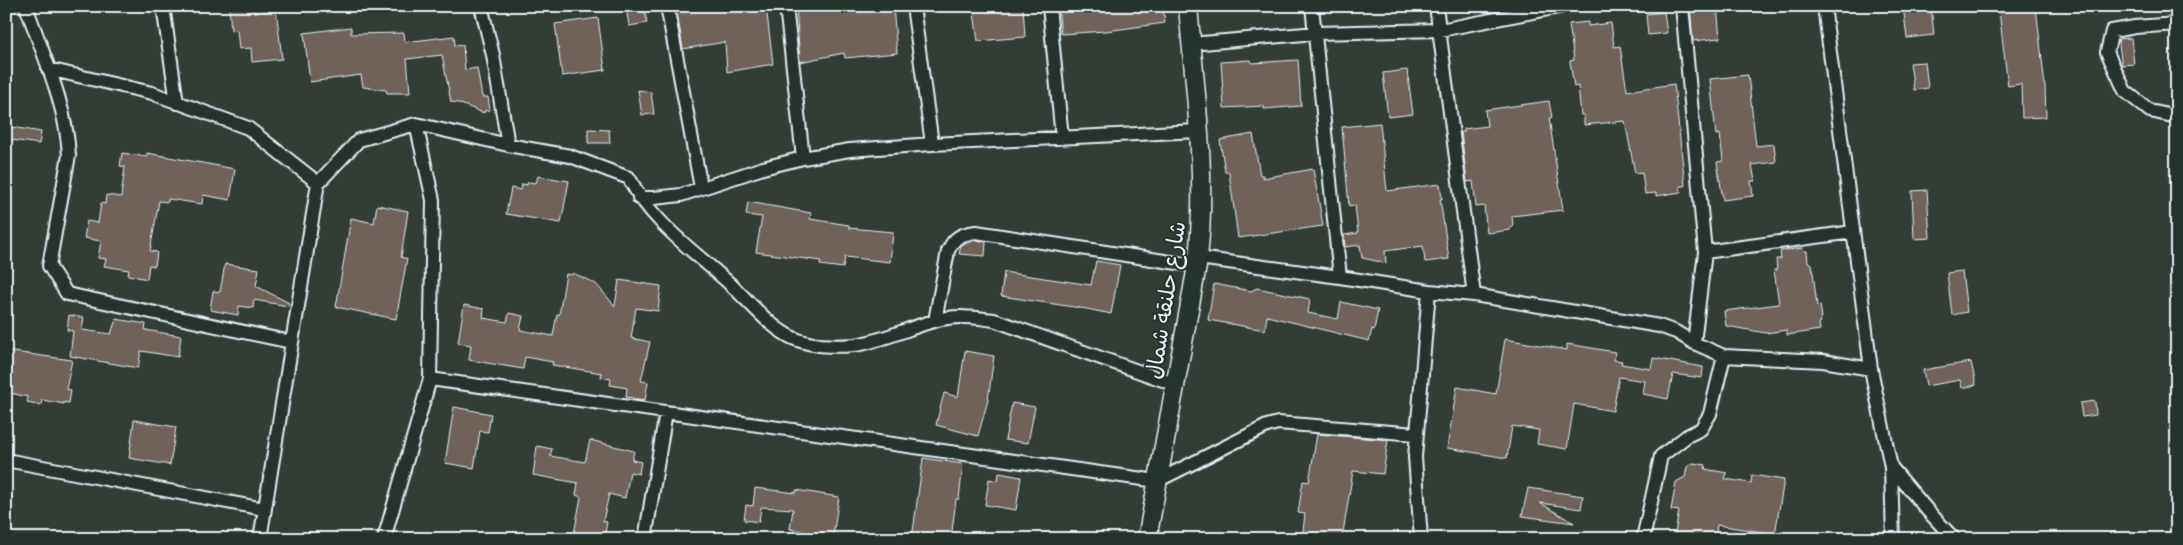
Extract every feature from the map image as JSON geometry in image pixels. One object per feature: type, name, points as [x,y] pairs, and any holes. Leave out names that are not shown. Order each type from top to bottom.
[{"type":"street","points":[[26,6],[58,94],[65,120],[68,155],[49,266],[66,294],[291,342]]},
{"type":"street","points":[[163,6],[177,102]]},
{"type":"street","points":[[481,6],[493,55],[508,145]]},
{"type":"street","points":[[667,6],[701,188]]},
{"type":"street","points":[[786,6],[803,158]]},
{"type":"street","points":[[913,6],[932,144]]},
{"type":"street","points":[[1049,6],[1062,138]]},
{"type":"street","name":"شارع حلنقة شمال","points":[[1147,539],[1174,384],[1198,262],[1202,225],[1198,131],[1188,6]]},
{"type":"street","points":[[1312,6],[1340,277]]},
{"type":"street","points":[[1436,6],[1474,295]]},
{"type":"street","points":[[1191,44],[1316,33],[1440,30],[1550,7],[1564,6]]},
{"type":"street","points":[[1682,6],[1705,252],[1694,343]]},
{"type":"street","points":[[1824,6],[1871,369],[1891,467],[1893,539]]},
{"type":"street","points":[[2177,24],[2112,31],[2107,52],[2125,92],[2150,110],[2177,117]]},
{"type":"street","points":[[48,70],[152,93],[248,128],[318,183]]},
{"type":"street","points":[[384,539],[430,379],[433,200],[416,124]]},
{"type":"street","points":[[260,539],[318,183],[359,140],[416,124],[508,145],[570,156],[629,178],[639,198],[676,239],[730,285],[758,312],[788,335],[821,346],[855,345],[935,320],[965,316],[994,320],[1174,384]]},
{"type":"street","points":[[639,198],[681,195],[762,168],[803,158],[850,150],[932,144],[1198,131]]},
{"type":"street","points":[[935,320],[948,251],[952,241],[961,234],[976,232],[1198,262],[1340,277],[1429,291],[1474,295],[1659,326],[1676,332],[1694,343],[1724,356],[1823,361],[1871,369]]},
{"type":"street","points":[[1705,252],[1853,232]]},
{"type":"street","points":[[1421,539],[1415,457],[1429,291]]},
{"type":"street","points":[[1643,539],[1661,456],[1687,436],[1701,429],[1710,414],[1724,356]]},
{"type":"street","points":[[430,379],[1157,481],[1259,430],[1278,423],[1416,434]]},
{"type":"street","points":[[645,539],[666,412]]},
{"type":"street","points":[[6,460],[264,509]]},
{"type":"street","points":[[1891,467],[1954,539]]},
{"type":"building","points":[[229,6],[254,6],[254,12],[276,9],[282,59],[252,62],[251,48],[239,49],[237,30],[231,31]]},
{"type":"building","points":[[626,6],[644,6],[647,23],[629,26]]},
{"type":"building","points":[[676,6],[766,6],[773,64],[727,72],[725,42],[683,49]]},
{"type":"building","points":[[796,6],[893,6],[897,53],[845,58],[844,53],[800,62]]},
{"type":"building","points":[[973,6],[1023,6],[1025,37],[978,41]]},
{"type":"building","points":[[1058,6],[1163,6],[1165,23],[1106,31],[1061,34]]},
{"type":"building","points":[[1690,6],[1717,6],[1720,38],[1693,41]]},
{"type":"building","points":[[1903,6],[1931,6],[1934,35],[1907,38]]},
{"type":"building","points":[[2036,7],[2045,86],[2046,117],[2022,118],[2021,84],[2008,86],[1999,11]]},
{"type":"building","points":[[1664,12],[1667,33],[1648,35],[1646,14]]},
{"type":"building","points":[[598,18],[605,70],[562,76],[555,24]]},
{"type":"building","points":[[1588,22],[1588,26],[1611,23],[1614,47],[1620,46],[1627,91],[1674,84],[1685,186],[1680,186],[1681,192],[1656,196],[1656,193],[1645,194],[1642,172],[1635,173],[1625,121],[1584,125],[1584,115],[1581,115],[1578,86],[1574,87],[1570,61],[1574,60],[1569,24]]},
{"type":"building","points":[[351,27],[351,34],[404,33],[405,42],[454,36],[455,46],[463,45],[465,70],[477,68],[482,97],[488,97],[490,110],[484,111],[484,113],[451,102],[442,55],[407,59],[410,93],[387,93],[386,90],[363,87],[361,75],[310,82],[304,33]]},
{"type":"building","points":[[2131,38],[2134,64],[2122,65],[2118,39]]},
{"type":"building","points":[[1251,60],[1252,63],[1298,60],[1301,106],[1264,109],[1264,106],[1224,108],[1221,62]]},
{"type":"building","points":[[1925,62],[1928,88],[1914,90],[1910,63]]},
{"type":"building","points":[[1407,70],[1413,114],[1388,117],[1383,73]]},
{"type":"building","points":[[1748,75],[1756,146],[1774,144],[1776,162],[1752,165],[1755,181],[1751,181],[1753,196],[1723,200],[1717,162],[1723,161],[1720,134],[1716,135],[1710,79]]},
{"type":"building","points":[[638,90],[651,92],[654,114],[642,115]]},
{"type":"building","points":[[1549,101],[1552,118],[1549,118],[1563,210],[1512,216],[1513,227],[1510,230],[1487,233],[1484,206],[1476,207],[1473,181],[1467,182],[1461,132],[1464,132],[1464,129],[1487,126],[1485,110]]},
{"type":"building","points":[[1380,123],[1387,191],[1440,184],[1442,199],[1440,199],[1449,259],[1425,262],[1423,246],[1385,251],[1386,263],[1362,258],[1360,245],[1345,247],[1344,235],[1358,233],[1355,205],[1349,206],[1342,127]]},
{"type":"building","points":[[6,126],[41,132],[39,144],[6,139]]},
{"type":"building","points":[[588,129],[609,130],[610,143],[588,143]]},
{"type":"building","points":[[1253,134],[1260,175],[1263,175],[1263,178],[1313,169],[1323,226],[1238,238],[1229,172],[1225,172],[1220,140]]},
{"type":"building","points":[[122,153],[147,157],[147,153],[235,169],[230,200],[203,195],[202,204],[168,199],[168,202],[159,201],[150,251],[157,252],[155,266],[149,265],[147,279],[128,275],[129,270],[104,266],[106,259],[98,258],[101,241],[84,238],[87,221],[98,223],[101,203],[105,204],[106,195],[121,197],[125,167],[120,166]]},
{"type":"building","points":[[538,176],[569,181],[561,223],[506,214],[511,188],[521,190],[522,184],[527,185],[528,182],[536,183]]},
{"type":"building","points":[[1927,190],[1930,238],[1914,239],[1912,191]]},
{"type":"building","points":[[748,202],[811,213],[810,219],[849,225],[849,228],[893,232],[890,262],[845,257],[843,268],[820,265],[821,261],[756,252],[762,217],[746,215]]},
{"type":"building","points":[[377,205],[408,211],[401,257],[407,259],[396,319],[336,307],[351,218],[374,223]]},
{"type":"building","points":[[976,240],[986,242],[985,256],[959,254],[961,245]]},
{"type":"building","points":[[1803,248],[1804,251],[1807,251],[1808,262],[1812,264],[1817,306],[1820,305],[1822,318],[1820,318],[1821,322],[1819,323],[1820,330],[1787,335],[1787,330],[1766,333],[1726,326],[1724,311],[1779,304],[1774,270],[1777,270],[1776,259],[1781,259],[1780,251]]},
{"type":"building","points":[[1096,261],[1120,265],[1111,314],[1001,296],[1004,272],[1091,285]]},
{"type":"building","points":[[225,264],[259,269],[256,286],[289,303],[288,306],[254,300],[253,308],[239,306],[238,315],[210,310],[213,291],[220,292]]},
{"type":"building","points":[[1962,271],[1967,312],[1952,315],[1947,273]]},
{"type":"building","points":[[573,273],[596,284],[615,306],[619,280],[661,286],[658,311],[636,308],[631,338],[650,342],[641,381],[648,382],[645,400],[626,397],[627,388],[610,385],[611,379],[601,377],[602,373],[552,365],[553,362],[525,357],[523,369],[469,360],[471,345],[458,343],[464,305],[484,309],[483,318],[507,322],[509,313],[523,316],[520,330],[553,336],[557,314],[559,315],[566,274],[572,275]]},
{"type":"building","points":[[1214,284],[1251,291],[1257,288],[1310,299],[1308,313],[1338,319],[1341,302],[1378,310],[1374,330],[1372,329],[1369,341],[1267,316],[1265,330],[1208,320]]},
{"type":"building","points":[[69,315],[84,318],[82,330],[111,334],[116,319],[146,324],[145,330],[181,336],[178,357],[141,351],[138,368],[70,356],[73,331],[67,330]]},
{"type":"building","points":[[1505,339],[1567,350],[1567,344],[1615,352],[1614,360],[1622,361],[1621,364],[1651,369],[1653,358],[1703,367],[1702,378],[1673,374],[1668,399],[1643,394],[1645,381],[1619,377],[1613,411],[1574,404],[1567,449],[1537,444],[1539,430],[1512,426],[1507,458],[1447,448],[1457,387],[1496,394]]},
{"type":"building","points":[[6,351],[72,360],[66,389],[71,390],[69,403],[64,402],[64,404],[42,400],[41,405],[27,402],[28,397],[6,392]]},
{"type":"building","points":[[965,351],[994,356],[988,400],[978,436],[936,425],[944,393],[958,397]]},
{"type":"building","points":[[1971,362],[1976,385],[1962,388],[1960,380],[1926,386],[1923,370]]},
{"type":"building","points":[[2095,401],[2096,415],[2082,417],[2080,403]]},
{"type":"building","points":[[1012,403],[1035,407],[1028,443],[1005,440]]},
{"type":"building","points":[[454,407],[491,414],[488,432],[480,431],[474,468],[445,463]]},
{"type":"building","points":[[134,420],[176,427],[170,465],[129,458]]},
{"type":"building","points":[[1317,434],[1388,440],[1383,474],[1353,471],[1342,539],[1302,539],[1305,514],[1298,513],[1303,481],[1309,482]]},
{"type":"building","points":[[590,440],[634,451],[632,460],[641,462],[639,474],[630,472],[625,498],[609,494],[603,521],[607,522],[604,539],[573,539],[581,497],[576,495],[578,483],[533,475],[537,446],[552,449],[550,456],[585,462]]},
{"type":"building","points":[[923,458],[963,464],[959,499],[956,499],[951,539],[912,539]]},
{"type":"building","points":[[1693,463],[1706,465],[1705,469],[1727,473],[1725,479],[1751,483],[1752,475],[1784,480],[1775,534],[1717,525],[1715,539],[1674,539],[1679,511],[1671,510],[1676,482],[1685,477],[1687,467]]},
{"type":"building","points":[[999,473],[1021,477],[1016,510],[985,505],[989,479],[998,481]]},
{"type":"building","points":[[755,488],[796,493],[796,490],[839,497],[833,536],[790,529],[793,509],[761,507],[759,522],[744,520],[746,505],[753,506]]},
{"type":"building","points":[[1528,488],[1583,496],[1581,509],[1540,503],[1574,523],[1522,516]]}]
